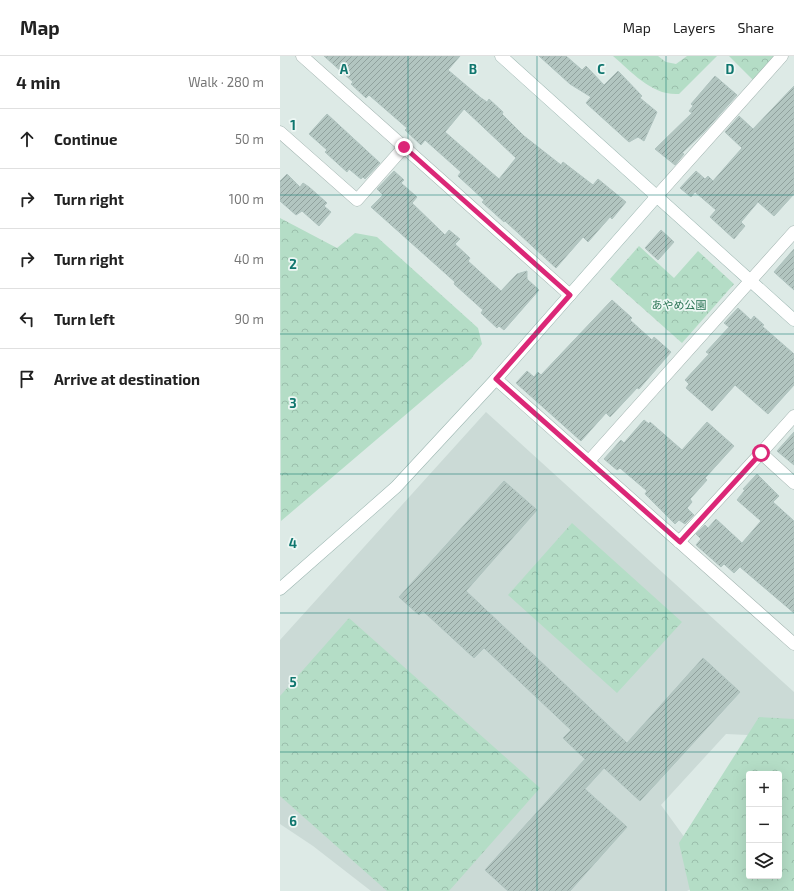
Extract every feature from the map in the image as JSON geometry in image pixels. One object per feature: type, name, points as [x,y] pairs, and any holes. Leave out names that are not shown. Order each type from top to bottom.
[{"type":"street","points":[[501,56],[794,320]]},
{"type":"street","points":[[280,589],[396,487],[496,379],[782,56]]},
{"type":"street","points":[[306,57],[404,147],[570,295]]},
{"type":"street","points":[[280,132],[357,200],[404,147]]},
{"type":"street","points":[[589,461],[794,232]]},
{"type":"street","points":[[496,379],[794,644]]},
{"type":"street","points":[[680,542],[794,416]]},
{"type":"street","points":[[761,453],[794,482]]},
{"type":"shaded area","points":[[486,412],[794,692],[794,737],[726,734],[661,805],[714,878],[687,891],[371,891],[313,846],[280,824],[280,640]]},
{"type":"green space","points":[[613,56],[658,56],[666,62],[676,64],[687,56],[717,56],[679,94],[669,94],[643,82]]},
{"type":"green space","points":[[729,56],[775,56],[753,80]]},
{"type":"green space","points":[[280,218],[337,248],[355,233],[377,237],[478,328],[482,344],[471,359],[281,521]]},
{"type":"green space","name":"あやめ公園","points":[[639,246],[674,278],[698,251],[734,284],[682,343],[610,279]]},
{"type":"green space","points":[[572,523],[682,622],[617,693],[508,595]]},
{"type":"green space","points":[[349,618],[540,788],[449,891],[387,891],[280,796],[280,696]]},
{"type":"green space","points":[[759,717],[794,719],[794,891],[690,891],[679,843]]},
{"type":"building","points":[[324,56],[460,56],[448,70],[481,98],[487,102],[489,99],[503,112],[502,114],[524,136],[561,165],[563,162],[593,185],[598,179],[626,202],[612,219],[610,217],[588,242],[583,237],[556,268],[482,202],[484,200],[458,176],[461,172],[425,140],[421,145],[405,130],[407,128],[369,95],[366,98],[351,84],[353,82]],"holes":[[[464,109],[516,158],[499,179],[445,132]]]},
{"type":"building","points":[[539,56],[566,56],[582,70],[586,66],[604,85],[618,71],[642,96],[640,98],[657,112],[644,141],[638,137],[629,142],[586,103],[591,97],[570,84]]},
{"type":"building","points":[[715,76],[737,95],[704,132],[682,153],[684,154],[675,165],[655,149],[692,113],[689,111],[693,106],[691,104]]},
{"type":"building","points":[[794,86],[794,194],[774,216],[758,202],[741,222],[745,226],[734,239],[710,217],[716,210],[695,192],[691,197],[680,188],[696,171],[705,179],[708,176],[713,181],[742,148],[725,132],[739,116],[753,129]]},
{"type":"building","points":[[327,114],[380,163],[365,179],[363,177],[361,179],[349,169],[347,172],[325,152],[327,150],[309,134]]},
{"type":"building","points":[[394,171],[404,180],[401,183],[417,197],[412,203],[445,235],[449,230],[460,239],[455,244],[470,258],[468,261],[501,291],[517,274],[527,271],[527,279],[539,290],[504,330],[499,326],[497,328],[481,313],[483,310],[454,284],[455,282],[371,207],[383,195],[377,189]]},
{"type":"building","points":[[287,174],[300,187],[303,183],[327,203],[324,206],[331,212],[319,226],[302,211],[296,215],[280,201],[280,181]]},
{"type":"building","points":[[661,230],[674,242],[658,260],[645,248]]},
{"type":"building","points":[[794,249],[794,290],[774,272]]},
{"type":"building","points":[[612,300],[632,318],[630,320],[652,340],[654,337],[671,352],[639,389],[637,388],[610,417],[606,413],[581,441],[516,383],[527,371],[534,377],[538,372],[541,375]]},
{"type":"building","points":[[738,308],[751,320],[754,316],[764,325],[762,326],[794,354],[794,385],[768,414],[735,385],[712,411],[686,388],[689,384],[685,380],[709,354],[706,352],[729,327],[724,323]]},
{"type":"building","points":[[644,420],[649,424],[650,422],[682,450],[707,422],[734,446],[705,478],[707,480],[690,499],[692,502],[687,508],[694,515],[685,524],[679,520],[675,524],[645,494],[647,491],[620,468],[617,470],[604,459],[621,440],[624,443]]},
{"type":"building","points":[[794,432],[794,465],[777,451]]},
{"type":"building","points":[[757,474],[779,496],[773,502],[794,521],[794,613],[740,567],[734,573],[724,564],[721,567],[696,545],[701,539],[696,534],[705,525],[708,528],[716,519],[742,543],[761,521],[737,500],[745,490],[743,489]]},
{"type":"building","points":[[504,481],[537,510],[466,591],[627,743],[703,658],[740,692],[640,801],[604,768],[585,789],[627,827],[570,891],[508,891],[485,870],[585,759],[563,738],[571,730],[484,648],[474,658],[423,611],[419,615],[399,597]]},
{"type":"route","points":[[404,147],[570,295],[496,379],[680,542],[761,453]]}]
